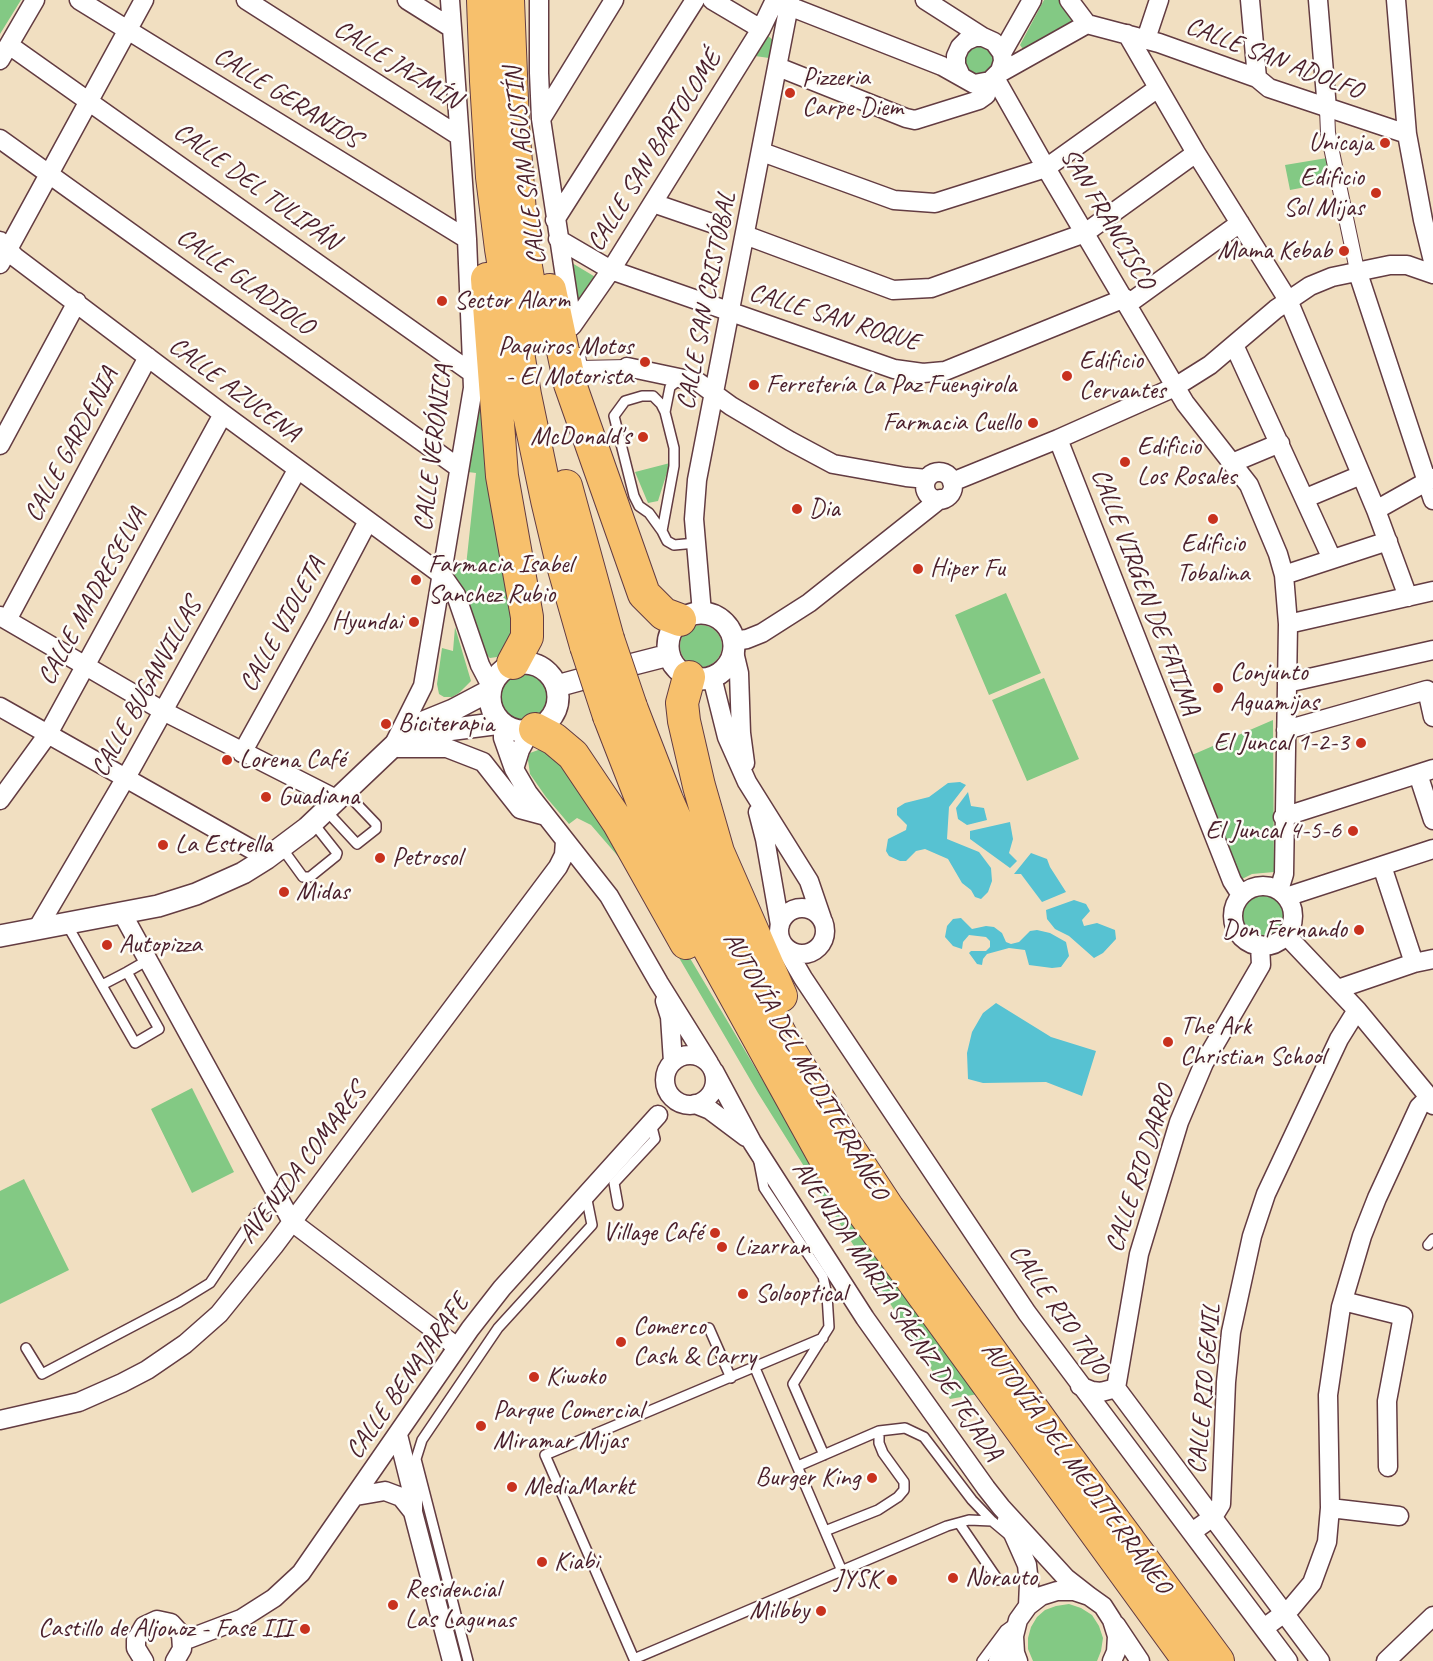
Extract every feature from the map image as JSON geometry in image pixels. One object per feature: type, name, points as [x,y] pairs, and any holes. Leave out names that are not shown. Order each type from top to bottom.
[{"type":"highway","name":"AUTOVÍA DEL MEDITERRÁNEO","points":[[483,0],[492,177],[501,249],[525,395],[560,555],[597,642],[620,712],[646,811],[707,945],[828,1164],[1189,1661]]},
{"type":"highway","name":"AUTOVÍA DEL MEDITERRÁNEO","points":[[507,10],[523,249],[546,389],[597,642]]},
{"type":"highway","points":[[507,10],[544,256],[570,384],[644,594],[664,614],[691,617]]},
{"type":"highway","points":[[492,177],[484,226],[502,476],[527,617],[527,637],[513,663]]},
{"type":"highway","points":[[690,670],[682,703],[684,721],[699,786],[718,852],[840,1135]]},
{"type":"highway","name":"AUTOVÍA DEL MEDITERRÁNEO","points":[[620,712],[666,800],[722,925],[784,1041],[840,1135],[901,1227],[1218,1661]]},
{"type":"highway","points":[[533,730],[554,739],[573,755],[618,822],[721,1006],[784,1110],[828,1164]]},
{"type":"street","points":[[5,52],[35,0]]},
{"type":"street","name":"CALLE GERANIOS","points":[[79,0],[467,239]]},
{"type":"street","points":[[3,251],[50,173],[144,0]]},
{"type":"street","name":"CALLE JAZMÍN","points":[[246,0],[459,136]]},
{"type":"street","points":[[407,0],[450,27]]},
{"type":"street","name":"CALLE VERÓNICA","points":[[392,750],[423,686],[473,388],[467,239],[450,27],[450,0]]},
{"type":"street","name":"CALLE SAN AGUSTÍN","points":[[539,0],[538,73],[541,119],[572,326]]},
{"type":"street","points":[[541,119],[614,0]]},
{"type":"street","points":[[555,220],[695,0]]},
{"type":"street","points":[[712,0],[761,29]]},
{"type":"street","points":[[778,67],[915,120],[979,100],[986,95],[995,78],[1003,61],[1002,52],[994,42],[925,0]]},
{"type":"street","points":[[1002,52],[1032,0]]},
{"type":"street","points":[[785,2],[942,66],[974,84],[995,78],[1087,24],[1069,0]]},
{"type":"street","points":[[1146,39],[1159,0]]},
{"type":"street","points":[[1318,0],[1328,132],[1357,270],[1430,479],[1433,500]]},
{"type":"street","points":[[1396,0],[1407,134],[1432,253]]},
{"type":"street","points":[[1249,1],[1257,78]]},
{"type":"street","name":"CALLE SAN BARTOLOMÉ","points":[[572,326],[611,270],[761,29],[785,2]]},
{"type":"street","name":"CALLE SAN CRISTÓBAL","points":[[691,617],[697,480],[778,67],[785,2]]},
{"type":"street","name":"CALLE SAN ADOLFO","points":[[1087,24],[1146,39],[1257,78],[1269,88],[1407,134]]},
{"type":"street","points":[[1127,34],[1196,153],[1288,300],[1376,510],[1408,597]]},
{"type":"street","points":[[961,76],[956,64],[956,56],[960,47],[975,37],[983,37]]},
{"type":"street","name":"CALLE DEL TULIPÁN","points":[[5,52],[89,99],[472,373]]},
{"type":"street","name":"SAN FRANCISCO","points":[[995,78],[1175,387],[1249,485],[1274,543],[1284,575],[1288,624],[1283,893]]},
{"type":"street","points":[[762,152],[894,200],[935,203],[1046,168],[1158,88]]},
{"type":"street","name":"CALLE GLADIOLO","points":[[0,138],[459,468]]},
{"type":"street","points":[[745,235],[894,290],[931,288],[1085,232],[1196,153]]},
{"type":"street","points":[[653,203],[717,225]]},
{"type":"street","name":"CALLE SAN ROQUE","points":[[558,239],[611,270],[894,369],[923,373],[945,371],[1126,301],[1240,223]]},
{"type":"street","name":"CALLE AZUCENA","points":[[3,251],[77,302],[297,470],[442,575]]},
{"type":"street","points":[[952,482],[1058,439],[1175,387],[1210,365],[1288,300],[1310,286],[1357,270],[1390,265],[1407,265],[1433,274]]},
{"type":"street","points":[[0,445],[77,302]]},
{"type":"street","points":[[572,326],[580,368],[627,367],[698,382],[714,395],[789,441],[833,464],[884,474],[927,479]]},
{"type":"street","points":[[1234,345],[1332,559]]},
{"type":"street","name":"CALLE GARDENIA","points":[[4,618],[148,357]]},
{"type":"street","name":"CALLE MADRESELVA","points":[[0,800],[48,734],[223,414]]},
{"type":"street","name":"CALLE VIRGEN DE FATIMA","points":[[1058,439],[1232,881],[1241,895]]},
{"type":"street","points":[[1232,463],[1280,443]]},
{"type":"street","name":"CALLE BUGANVILLAS","points":[[37,929],[126,778],[297,470]]},
{"type":"street","points":[[630,665],[690,670],[726,667],[734,646],[762,633],[809,603],[949,495],[953,487],[952,482],[942,472],[933,473],[927,479],[926,492],[932,498],[940,500]]},
{"type":"street","points":[[1306,498],[1361,475]]},
{"type":"street","points":[[1376,510],[1430,479]]},
{"type":"street","name":"CALLE VIOLETA","points":[[242,753],[368,521]]},
{"type":"street","points":[[1284,575],[1388,541]]},
{"type":"street","points":[[442,575],[456,595],[490,688],[492,712],[502,724]]},
{"type":"street","points":[[1288,624],[1433,591]]},
{"type":"street","points":[[803,978],[814,951],[824,940],[826,933],[822,919],[808,881],[750,788],[727,737],[670,636],[691,617],[713,615],[723,621],[730,630],[739,673],[741,733],[750,788],[765,838],[781,941],[785,947],[799,954],[814,951]]},
{"type":"street","points":[[4,618],[331,806]]},
{"type":"street","points":[[1287,683],[1433,650]]},
{"type":"street","points":[[0,936],[158,906],[196,894],[243,873],[272,855],[331,806],[421,723],[490,688],[496,676],[504,668],[513,663],[535,664],[552,676],[557,686],[559,696],[552,717],[533,730],[521,731],[502,724],[429,734],[392,750]]},
{"type":"street","points":[[557,686],[579,680]]},
{"type":"street","points":[[423,686],[429,704],[444,713]]},
{"type":"street","points":[[1286,730],[1427,690],[1433,717]]},
{"type":"street","points":[[0,707],[126,778],[272,855]]},
{"type":"street","name":"AVENIDA MARÍA SÁENZ DE TEJADA","points":[[502,724],[503,738],[514,769],[528,793],[609,896],[711,1067],[754,1145],[865,1318],[1019,1547],[1027,1565],[1029,1583],[1015,1653],[1018,1661]]},
{"type":"street","points":[[514,769],[519,750],[533,730]]},
{"type":"street","points":[[392,750],[447,748],[483,762],[520,809],[546,816]]},
{"type":"street","points":[[1283,817],[1425,771],[1433,820]]},
{"type":"street","name":"AVENIDA COMARES","points":[[0,1420],[79,1402],[147,1370],[185,1344],[219,1314],[254,1273],[558,867],[564,855],[565,841]]},
{"type":"street","points":[[1283,893],[1382,866],[1433,849]]},
{"type":"street","points":[[1382,866],[1414,963]]},
{"type":"street","points":[[1259,886],[1270,886],[1283,893],[1291,906],[1293,916],[1286,935],[1270,945],[1260,945],[1243,938],[1234,922],[1236,903],[1241,895],[1259,886]]},
{"type":"street","points":[[780,925],[789,912],[796,909],[811,910],[822,919]]},
{"type":"street","points":[[122,914],[148,960],[157,1001],[292,1222],[457,1347]]},
{"type":"street","points":[[1264,1628],[1291,1608],[1312,1583],[1327,1542],[1330,1508],[1328,1395],[1343,1301],[1362,1236],[1377,1198],[1419,1107],[1431,1101],[1357,1010],[1286,935]]},
{"type":"street","name":"CALLE RIO DARRO","points":[[1116,1388],[1139,1254],[1181,1117],[1204,1063],[1261,965],[1260,945]]},
{"type":"street","name":"CALLE RIO TAJO","points":[[785,947],[803,978],[1027,1313],[1288,1661]]},
{"type":"street","points":[[1338,989],[1414,963],[1433,959]]},
{"type":"street","name":"AVENIDA MARÍA SÁENZ DE TEJADA","points":[[659,982],[670,1017],[673,1062]]},
{"type":"street","name":"CALLE RIO GENIL","points":[[1213,1517],[1221,1504],[1226,1382],[1231,1332],[1252,1236],[1281,1159],[1339,1039],[1357,1010]]},
{"type":"street","points":[[686,1055],[695,1055],[711,1067],[715,1079],[710,1095],[691,1104],[678,1102],[667,1090],[665,1075],[673,1062],[686,1055]]},
{"type":"street","name":"CALLE BENAJARAFE","points":[[655,1119],[667,1090]]},
{"type":"street","name":"AVENIDA MARÍA SÁENZ DE TEJADA","points":[[691,1104],[710,1110],[754,1145]]},
{"type":"street","name":"CALLE BENAJARAFE","points":[[183,1641],[241,1619],[274,1598],[301,1573],[457,1347],[502,1288],[655,1119],[673,1108],[691,1104]]},
{"type":"street","points":[[1343,1301],[1403,1316],[1388,1401],[1388,1467]]},
{"type":"street","points":[[1080,1386],[1101,1392],[1116,1388],[1320,1661]]},
{"type":"street","points":[[398,1435],[413,1495],[414,1512],[452,1661]]},
{"type":"street","points":[[356,1496],[385,1491],[401,1497],[414,1512]]},
{"type":"street","points":[[1330,1508],[1399,1516]]},
{"type":"street","name":"AVENIDA MARÍA SÁENZ DE TEJADA","points":[[996,1514],[1066,1578],[1102,1606],[1140,1661]]},
{"type":"street","points":[[1192,1533],[1213,1517]]},
{"type":"street","points":[[998,1661],[1020,1621],[1041,1596],[1057,1591],[1074,1591],[1089,1596]]},
{"type":"street","points":[[1386,1661],[1433,1616]]},
{"type":"street","points":[[144,1661],[136,1648],[136,1640],[139,1632],[150,1622],[157,1620],[171,1623],[177,1628],[183,1641],[180,1656],[175,1661]]},
{"type":"street","points":[[1112,1620],[1117,1636],[1116,1652],[1112,1661]]},
{"type":"lane","points":[[665,412],[670,387],[681,378]]},
{"type":"lane","points":[[662,531],[675,466],[674,448],[661,404],[653,396],[642,396],[625,401],[614,416],[634,496],[639,506],[649,513],[668,541],[674,545],[696,543]]},
{"type":"lane","points":[[272,855],[287,855],[306,878],[336,856],[336,850],[318,829],[331,806],[353,800],[376,824],[376,828],[357,844],[332,817],[331,806]]},
{"type":"lane","points":[[66,924],[135,1043],[159,1029],[157,1001],[127,972]]},
{"type":"lane","points":[[102,985],[148,960]]},
{"type":"lane","points":[[618,1205],[614,1183],[655,1139],[655,1119]]},
{"type":"lane","points":[[754,1145],[764,1188],[824,1277],[829,1327],[793,1384],[824,1455]]},
{"type":"lane","points":[[468,1661],[416,1459],[422,1440],[498,1329],[592,1225],[586,1195]]},
{"type":"lane","points":[[26,1348],[42,1374],[179,1302],[210,1283],[256,1213],[280,1201]]},
{"type":"lane","points":[[709,1328],[731,1378]]},
{"type":"lane","points":[[824,1338],[545,1455],[634,1659],[947,1526],[996,1514]]},
{"type":"lane","points":[[755,1368],[842,1571]]},
{"type":"lane","points":[[798,1466],[879,1431],[905,1428],[924,1437],[972,1500],[996,1514]]},
{"type":"lane","points":[[825,1531],[878,1510],[898,1497],[904,1490],[904,1482],[883,1453],[879,1443],[879,1431]]},
{"type":"lane","points":[[959,1523],[998,1581]]},
{"type":"lane","points":[[982,1661],[1005,1630],[1020,1621]]},
{"type":"green space","points":[[0,0],[21,0],[0,34]]},
{"type":"green space","points":[[1044,0],[1059,0],[1072,19],[1069,27],[1025,52],[1020,45]]},
{"type":"green space","points":[[766,37],[773,40],[769,58],[755,56]]},
{"type":"green space","points":[[980,45],[990,50],[995,60],[990,70],[980,75],[970,70],[965,60],[970,50]]},
{"type":"green space","points":[[1327,158],[1332,182],[1290,190],[1285,165]]},
{"type":"green space","points":[[572,263],[597,278],[578,303]]},
{"type":"green space","points":[[482,392],[515,617],[513,643],[497,657],[490,658],[484,653],[465,596],[453,572],[455,564],[466,566],[476,473],[468,472]]},
{"type":"green space","points":[[670,463],[658,501],[648,503],[635,472]]},
{"type":"green space","points":[[1006,593],[1041,673],[989,695],[955,615]]},
{"type":"green space","points":[[701,625],[716,631],[722,646],[716,661],[701,667],[686,661],[680,646],[686,631]]},
{"type":"green space","points":[[455,627],[471,681],[459,693],[452,697],[444,697],[439,694],[437,684],[442,648],[453,651]]},
{"type":"green space","points":[[524,674],[540,681],[547,697],[540,713],[524,720],[508,713],[501,697],[508,681]]},
{"type":"green space","points":[[1044,678],[1079,759],[1027,781],[992,700]]},
{"type":"green space","points":[[1273,720],[1274,872],[1252,874],[1240,880],[1192,755]]},
{"type":"green space","points":[[541,749],[565,762],[622,844],[825,1185],[978,1394],[950,1399],[758,1093],[623,862],[591,825],[577,818],[569,824],[530,774],[528,760],[530,753]]},
{"type":"green space","points":[[1263,893],[1279,900],[1286,916],[1279,932],[1263,939],[1247,932],[1240,916],[1247,900]]},
{"type":"green space","points":[[192,1088],[234,1172],[192,1193],[151,1109]]},
{"type":"green space","points":[[24,1179],[69,1270],[0,1304],[0,1191]]},
{"type":"green space","points":[[1069,1604],[1092,1615],[1099,1626],[1103,1638],[1097,1661],[1033,1661],[1028,1649],[1028,1638],[1037,1617],[1045,1610]]},
{"type":"water","points":[[960,782],[966,785],[949,807],[947,839],[979,852],[991,868],[992,881],[988,892],[981,899],[975,897],[971,890],[962,883],[948,859],[925,849],[916,851],[906,861],[900,861],[889,856],[886,851],[888,839],[906,830],[907,825],[897,815],[897,808],[905,803],[929,797],[948,783]]},
{"type":"water","points":[[968,792],[971,806],[984,808],[987,820],[967,825],[958,819],[956,808]]},
{"type":"water","points":[[1010,822],[1013,839],[1009,853],[1017,861],[1010,868],[970,839],[970,831]]},
{"type":"water","points":[[1031,853],[1047,859],[1066,892],[1042,902],[1021,874],[1014,874]]},
{"type":"water","points":[[1074,900],[1086,904],[1090,911],[1082,920],[1084,926],[1097,923],[1115,930],[1116,939],[1103,953],[1094,958],[1069,936],[1055,929],[1047,919],[1046,910]]},
{"type":"water","points":[[961,918],[972,929],[994,927],[1002,933],[1006,942],[1011,944],[1019,942],[1030,931],[1050,933],[1066,942],[1069,956],[1061,967],[1029,965],[1025,950],[1009,948],[987,954],[982,965],[977,964],[969,953],[986,951],[990,947],[990,941],[986,937],[969,935],[963,942],[962,949],[953,946],[945,937],[947,926],[953,919]]},
{"type":"water","points":[[996,1003],[1051,1037],[1096,1051],[1082,1096],[1046,1082],[983,1083],[968,1079],[967,1053],[972,1032],[983,1013]]},
{"type":"place","name":"Pizzeria Carpe Diem","points":[[790,93]]},
{"type":"place","name":"Unicaja","points":[[1385,143]]},
{"type":"place","name":"Edificio Sol Mijas","points":[[1376,193]]},
{"type":"place","name":"Mama Kebab","points":[[1344,251]]},
{"type":"place","name":"Sector Alarm","points":[[442,301]]},
{"type":"place","name":"Paquiros Motos - El Motorista","points":[[645,362]]},
{"type":"place","name":"Edificio Cervantes","points":[[1067,376]]},
{"type":"place","name":"Ferretería La Paz Fuengirola","points":[[754,385]]},
{"type":"place","name":"Farmacia Cuello","points":[[1033,423]]},
{"type":"place","name":"McDonald's","points":[[643,437]]},
{"type":"place","name":"Edificio Los Rosales","points":[[1125,462]]},
{"type":"place","name":"Dia","points":[[797,509]]},
{"type":"place","name":"Edificio Tobalina","points":[[1213,519]]},
{"type":"place","name":"Hiper Fu","points":[[918,569]]},
{"type":"place","name":"Farmacia Isabel Sanchez Rubio","points":[[416,580]]},
{"type":"place","name":"Hyundai","points":[[414,622]]},
{"type":"place","name":"Conjunto Aguamijas","points":[[1218,688]]},
{"type":"place","name":"Biciterapia","points":[[386,724]]},
{"type":"place","name":"El Juncal 1-2-3","points":[[1361,743]]},
{"type":"place","name":"Lorena Café","points":[[227,760]]},
{"type":"place","name":"Guadiana","points":[[266,797]]},
{"type":"place","name":"El Juncal 4-5-6","points":[[1353,831]]},
{"type":"place","name":"La Estrella","points":[[163,845]]},
{"type":"place","name":"Petrosol","points":[[380,858]]},
{"type":"place","name":"Midas","points":[[284,892]]},
{"type":"place","name":"Don Fernando","points":[[1359,930]]},
{"type":"place","name":"Autopizza","points":[[107,945]]},
{"type":"place","name":"The Ark Christian School","points":[[1168,1042]]},
{"type":"place","name":"Village Café","points":[[715,1233]]},
{"type":"place","name":"Lizarran","points":[[722,1247]]},
{"type":"place","name":"Solooptical","points":[[743,1294]]},
{"type":"place","name":"Comerco Cash & Carry","points":[[621,1342]]},
{"type":"place","name":"Kiwoko","points":[[534,1377]]},
{"type":"place","name":"Parque Comercial Miramar Mijas","points":[[481,1426]]},
{"type":"place","name":"Burger King","points":[[872,1478]]},
{"type":"place","name":"MediaMarkt","points":[[512,1487]]},
{"type":"place","name":"Kiabi","points":[[542,1562]]},
{"type":"place","name":"Norauto","points":[[953,1578]]},
{"type":"place","name":"JYSK","points":[[892,1580]]},
{"type":"place","name":"Residencial Las Lagunas","points":[[393,1605]]},
{"type":"place","name":"Milbby","points":[[821,1611]]},
{"type":"place","name":"Castillo de Aljonoz - Fase III","points":[[305,1629]]}]
